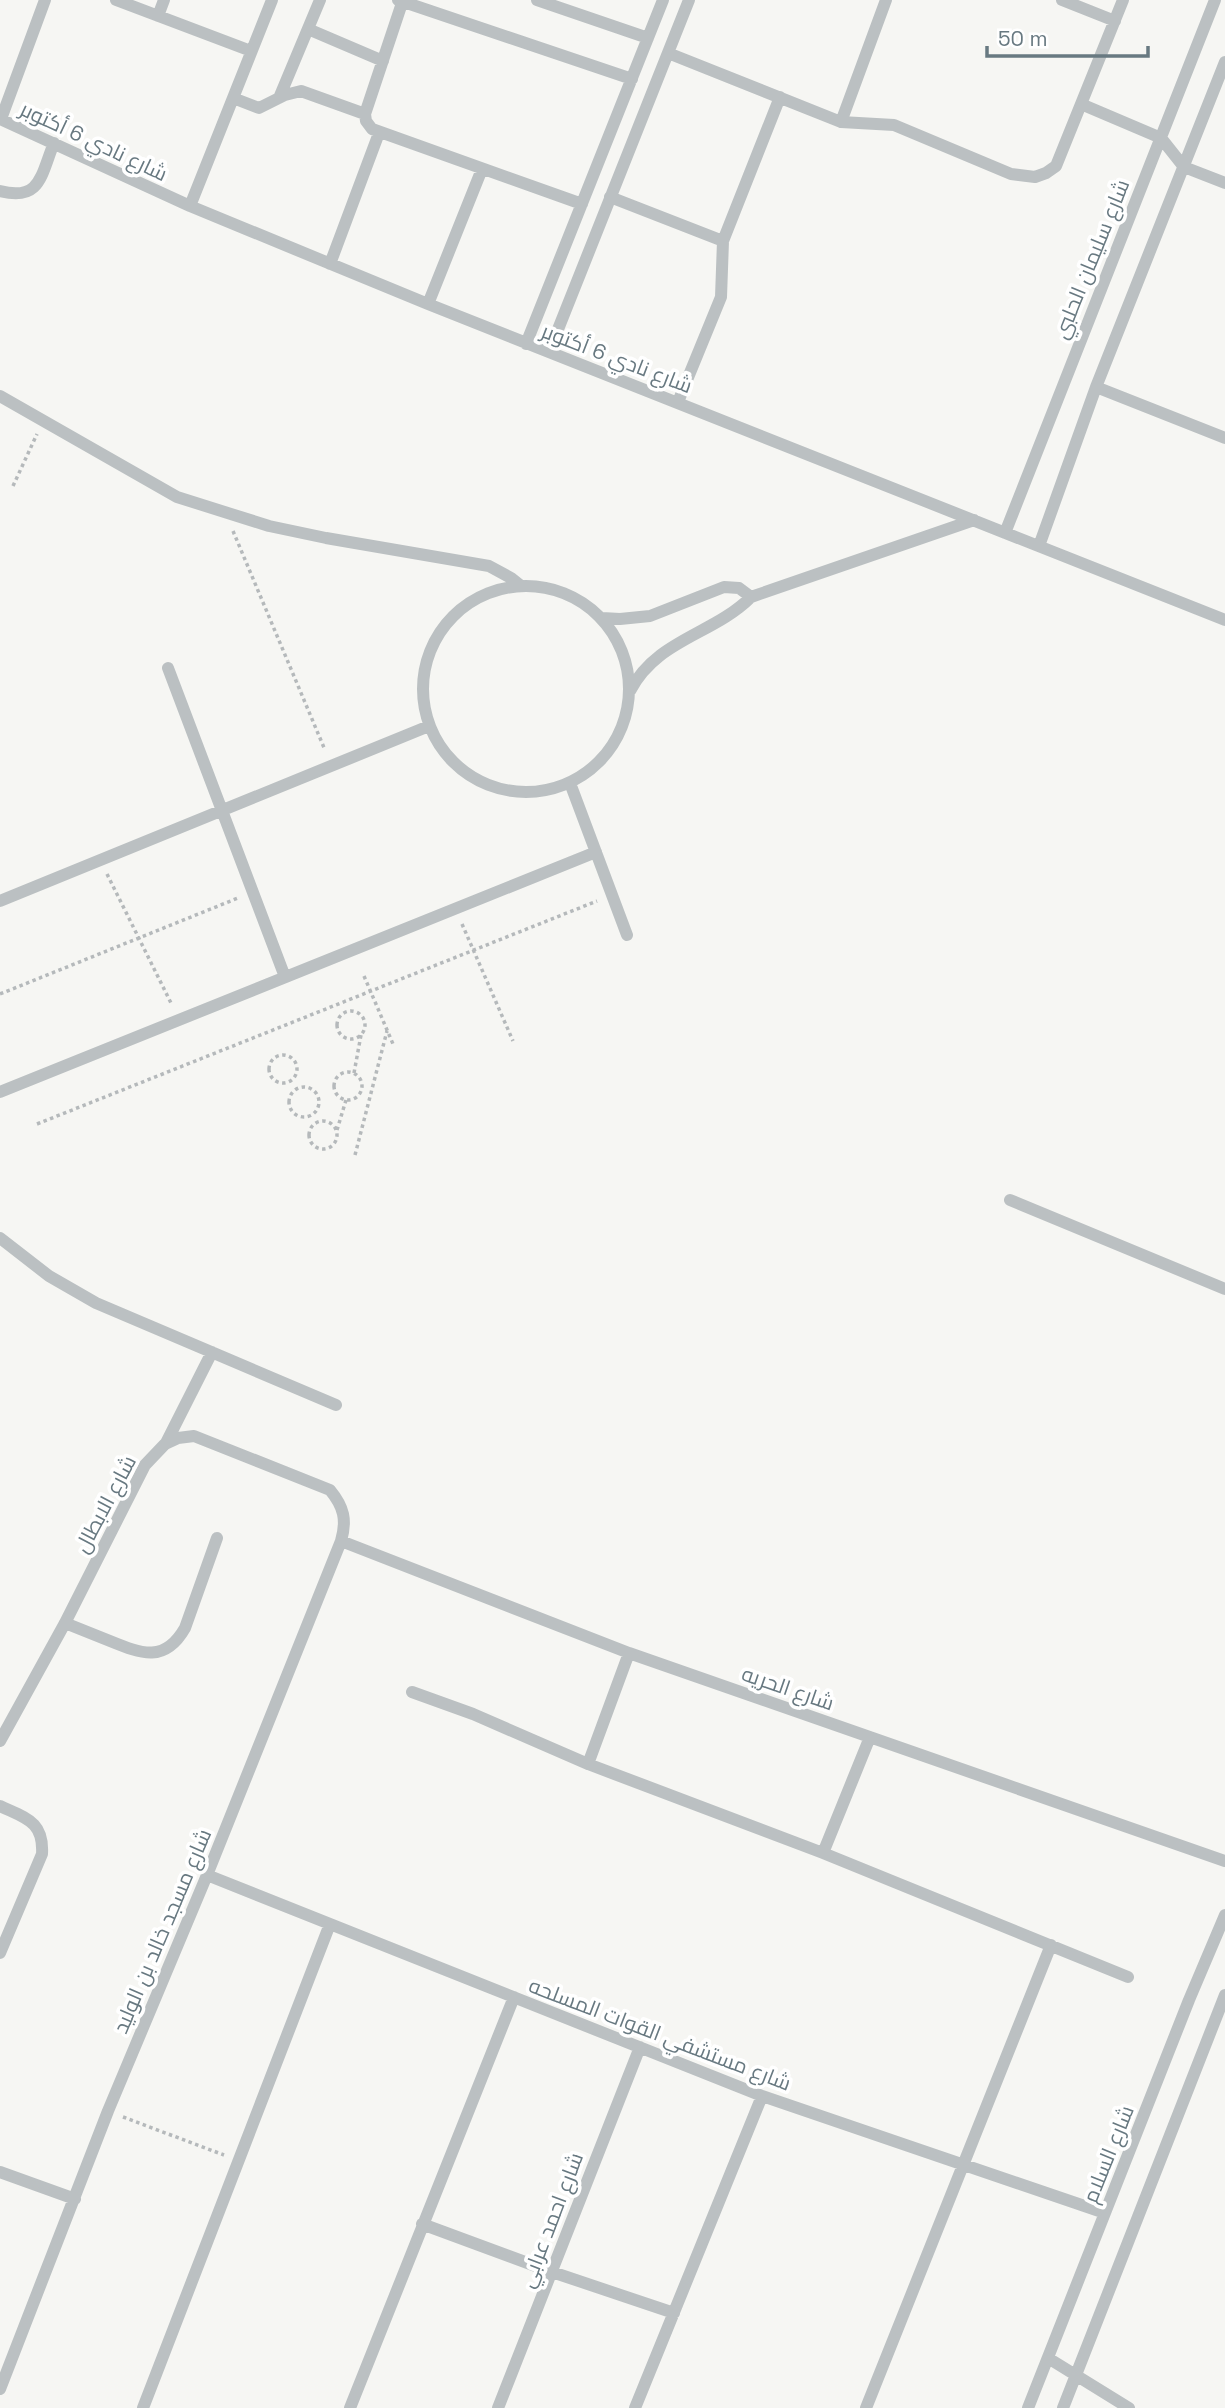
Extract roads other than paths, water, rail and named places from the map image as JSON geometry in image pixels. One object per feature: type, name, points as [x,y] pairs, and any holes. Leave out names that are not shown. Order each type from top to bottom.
[{"type":"street","points":[[0,119],[45,0]]},
{"type":"street","points":[[116,0],[251,51]]},
{"type":"street","points":[[158,16],[164,0]]},
{"type":"street","points":[[190,206],[272,0]]},
{"type":"street","points":[[279,98],[320,0]]},
{"type":"street","points":[[537,0],[648,38]]},
{"type":"street","points":[[526,344],[662,0],[687,4],[549,352]]},
{"type":"street","points":[[841,122],[886,0]]},
{"type":"street","points":[[1062,0],[1115,21]]},
{"type":"street","points":[[668,53],[841,122],[894,125],[1011,174],[1035,177],[1056,166],[1123,0]]},
{"type":"street","name":"شارع سليمان الحلبي","points":[[1004,533],[1215,0]]},
{"type":"street","points":[[582,204],[372,129],[365,114],[401,1],[632,79]]},
{"type":"street","points":[[308,29],[383,61]]},
{"type":"street","points":[[1038,546],[1096,387],[1225,62]]},
{"type":"street","points":[[233,98],[259,108],[292,92],[301,92],[365,114]]},
{"type":"street","points":[[678,402],[721,297],[723,241],[780,97]]},
{"type":"street","points":[[1081,103],[1161,138],[1184,167],[1225,183]]},
{"type":"street","name":"شارع نادي 6 أكتوبر","points":[[0,119],[190,206],[330,264],[1225,620]]},
{"type":"street","points":[[330,264],[379,133]]},
{"type":"street","points":[[0,191],[17,195],[31,191],[39,182],[54,143]]},
{"type":"street","points":[[428,304],[482,169]]},
{"type":"street","points":[[610,197],[723,241]]},
{"type":"street","points":[[1096,387],[1225,438]]},
{"type":"street","points":[[0,396],[177,497],[226,513],[326,538],[489,566],[521,586]]},
{"type":"street","points":[[630,692],[654,659],[738,608],[751,597],[974,520]]},
{"type":"street","points":[[521,586],[557,590],[589,606],[602,618],[615,634],[624,652],[630,692],[628,711],[613,746],[601,761],[570,783],[534,792],[505,790],[479,781],[449,758],[429,726],[424,707],[425,668],[430,650],[440,633],[466,605],[483,595],[521,586]]},
{"type":"street","points":[[602,618],[650,616],[724,587],[739,588],[751,597]]},
{"type":"street","points":[[169,668],[285,976]]},
{"type":"street","points":[[0,901],[429,726]]},
{"type":"street","points":[[570,783],[627,935]]},
{"type":"street","points":[[0,1092],[596,852]]},
{"type":"street","points":[[1010,1200],[1225,1289]]},
{"type":"street","points":[[0,1238],[72,1290],[96,1303],[336,1405]]},
{"type":"street","points":[[166,1444],[212,1352]]},
{"type":"street","name":"شارع الابطال","points":[[0,1741],[65,1623],[145,1465],[166,1444],[178,1438],[194,1436],[330,1490]]},
{"type":"street","name":"شارع مسجد خالد بن الوليد","points":[[1,2382],[108,2111],[207,1875],[341,1541],[345,1528],[344,1514],[339,1501],[330,1490]]},
{"type":"street","points":[[65,1623],[139,1653],[167,1649],[178,1640],[185,1628],[217,1538]]},
{"type":"street","name":"شارع الحريه","points":[[341,1541],[629,1653],[1225,1861]]},
{"type":"street","points":[[588,1764],[629,1653]]},
{"type":"street","points":[[412,1692],[492,1721],[588,1764],[823,1853],[1128,1977]]},
{"type":"street","points":[[823,1853],[870,1737]]},
{"type":"street","points":[[0,1806],[31,1821],[40,1830],[43,1842],[42,1854],[0,1952]]},
{"type":"street","name":"شارع مستشفي القوات المسلحه","points":[[207,1875],[762,2096],[1105,2213]]},
{"type":"street","name":"شارع السلام","points":[[1032,2407],[1048,2358],[1225,1915]]},
{"type":"street","points":[[143,2408],[330,1924]]},
{"type":"street","points":[[866,2408],[1051,1945]]},
{"type":"street","points":[[1063,2408],[1225,1995]]},
{"type":"street","points":[[350,2408],[514,1997]]},
{"type":"street","name":"شارع احمد عرابي","points":[[498,2408],[640,2047]]},
{"type":"street","points":[[635,2408],[762,2096]]},
{"type":"street","points":[[0,2172],[75,2199]]},
{"type":"street","points":[[422,2224],[552,2273],[674,2313]]},
{"type":"street","points":[[1048,2358],[1129,2408]]}]
